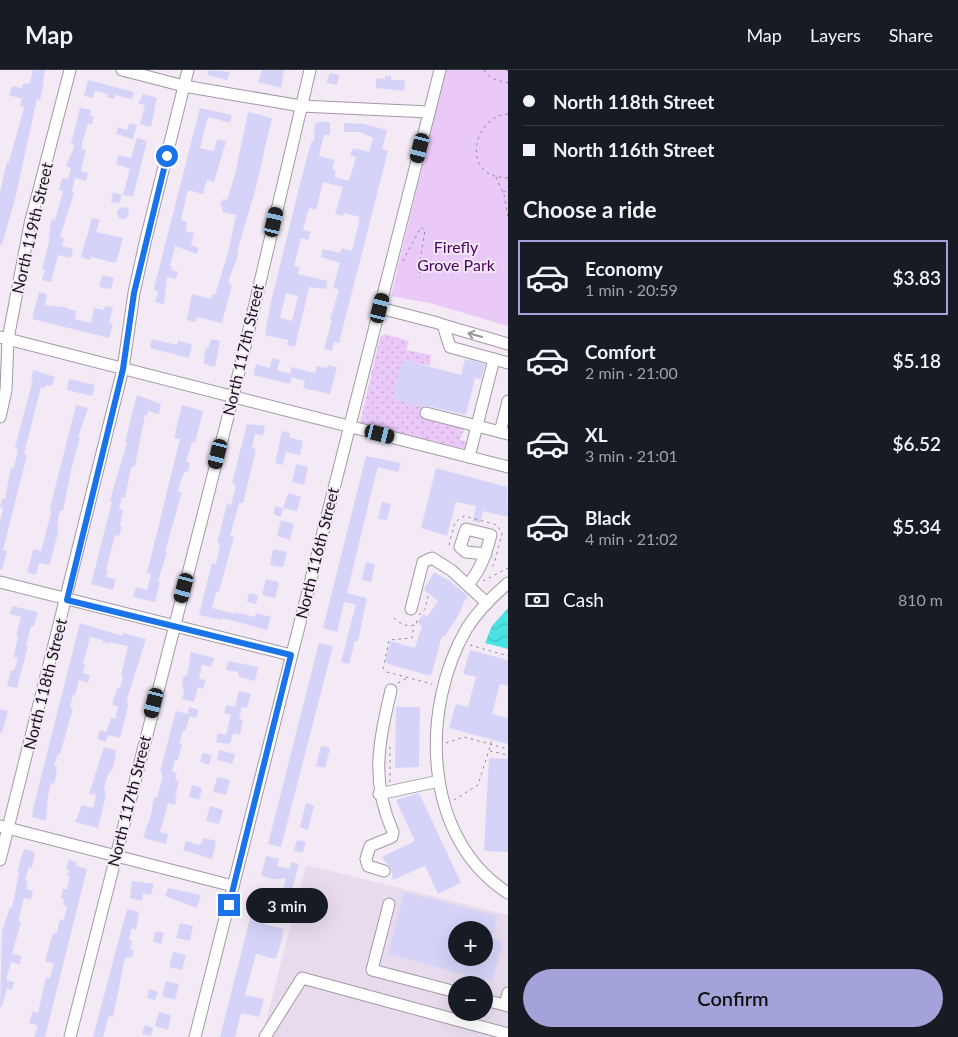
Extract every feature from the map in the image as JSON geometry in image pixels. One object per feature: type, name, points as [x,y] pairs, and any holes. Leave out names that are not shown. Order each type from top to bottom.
[{"type":"street","name":"North 119th Street","points":[[0,417],[6,390],[4,338],[30,224],[70,70]]},
{"type":"street","points":[[122,70],[184,86],[301,106],[429,112]]},
{"type":"street","name":"North 118th Street","points":[[0,860],[4,827],[67,600],[123,369],[134,293],[188,70]]},
{"type":"street","name":"North 117th Street","points":[[70,1037],[233,397],[310,70]]},
{"type":"street","name":"North 116th Street","points":[[195,1037],[440,70]]},
{"type":"street","points":[[380,308],[508,344]]},
{"type":"street","points":[[443,325],[450,347],[508,363]]},
{"type":"street","points":[[4,338],[508,466]]},
{"type":"street","points":[[469,457],[494,359]]},
{"type":"street","points":[[426,414],[504,433],[508,400]]},
{"type":"street","points":[[468,585],[482,567],[486,554]]},
{"type":"street","points":[[410,609],[423,562],[432,558],[452,570],[487,603]]},
{"type":"street","points":[[0,582],[291,655]]},
{"type":"street","points":[[508,583],[487,603],[468,627],[457,646],[444,681],[436,736],[439,781],[445,805],[462,844],[484,873],[508,893]]},
{"type":"street","points":[[384,871],[368,866],[366,863],[370,846],[392,836],[393,832],[379,794],[379,744],[395,686]]},
{"type":"street","points":[[379,794],[439,781]]},
{"type":"street","points":[[4,827],[233,886]]},
{"type":"street","points":[[389,904],[372,970],[448,990]]},
{"type":"street","points":[[264,1037],[302,978],[508,1034]]},
{"type":"street","points":[[493,1002],[506,1006],[508,992]]},
{"type":"path","points":[[484,70],[489,77],[508,83]]},
{"type":"path","points":[[508,114],[496,117],[485,124],[478,139],[477,154],[481,166],[495,176],[508,178]]},
{"type":"path","points":[[495,176],[503,192],[508,218]]},
{"type":"path","points":[[503,192],[508,191]]},
{"type":"path","points":[[402,261],[421,227],[424,230],[420,278]]},
{"type":"path","points":[[383,669],[389,640],[412,638],[416,618],[425,609],[428,602],[428,597],[422,590]]},
{"type":"path","points":[[394,618],[404,625],[414,625]]},
{"type":"path","points":[[467,644],[508,656]]},
{"type":"path","points":[[387,672],[432,684]]},
{"type":"path","points":[[395,686],[407,678]]},
{"type":"path","points":[[443,744],[464,737],[508,749]]},
{"type":"path","points":[[390,783],[391,739]]},
{"type":"path","points":[[445,805],[478,786],[492,740]]},
{"type":"path","points":[[489,751],[508,755]]},
{"type":"shaded area","points":[[306,865],[508,915],[508,1037],[262,1037]]},
{"type":"green space","name":"Firefly Grove Park","points":[[446,70],[508,70],[508,326],[430,303],[391,296]]},
{"type":"green space","points":[[385,334],[409,341],[406,350],[431,355],[430,366],[404,360],[396,382],[415,405],[462,416],[465,427],[460,440],[469,442],[466,449],[360,423],[380,337]]},
{"type":"water","points":[[508,608],[508,649],[485,643],[492,626]]},
{"type":"building","points":[[33,70],[45,70],[42,92],[40,100],[37,99],[16,195],[2,245],[0,245],[0,193],[7,161],[9,162],[24,107],[20,106],[22,99],[9,95],[12,86],[22,88],[23,84],[30,83]]},
{"type":"building","points":[[209,70],[230,72],[227,80],[207,75]]},
{"type":"building","points":[[262,70],[284,70],[281,88],[258,82]]},
{"type":"building","points":[[330,73],[339,75],[337,85],[326,83]]},
{"type":"building","points":[[385,76],[391,76],[391,80],[405,80],[404,91],[376,88],[376,78],[385,79]]},
{"type":"building","points":[[88,80],[134,92],[132,99],[115,95],[114,99],[107,97],[108,94],[95,91],[93,98],[84,96]]},
{"type":"building","points":[[143,94],[157,98],[151,127],[140,124],[145,105],[138,103]]},
{"type":"building","points":[[80,108],[91,110],[90,115],[94,116],[92,125],[88,123],[82,144],[82,149],[86,150],[81,171],[88,173],[86,181],[75,178],[72,192],[74,193],[60,237],[64,238],[62,246],[73,249],[71,258],[58,255],[51,282],[42,280],[45,270],[42,269],[49,242],[52,219],[55,220],[63,191],[59,190],[62,178],[68,179],[71,168],[66,166],[75,145],[71,144]]},
{"type":"building","points":[[200,108],[232,115],[230,123],[209,117],[207,120],[200,148],[214,151],[217,139],[226,141],[214,182],[207,180],[203,194],[188,190],[181,220],[187,222],[186,231],[194,233],[191,245],[199,248],[197,254],[175,246],[170,266],[172,270],[178,272],[176,279],[167,277],[164,304],[155,302],[158,291],[154,290],[155,284]]},
{"type":"building","points":[[248,112],[272,118],[255,191],[237,252],[239,253],[229,279],[229,284],[232,285],[222,323],[197,317],[196,322],[187,320],[192,294],[211,299],[212,294],[215,295],[229,249],[236,215],[222,212],[223,207],[220,206],[222,199],[227,200],[235,175]]},
{"type":"building","points":[[330,122],[330,135],[324,135],[319,156],[335,160],[332,169],[335,170],[335,177],[349,181],[356,157],[350,156],[353,148],[369,152],[373,138],[360,132],[344,132],[344,123],[364,124],[387,130],[382,149],[388,151],[339,343],[334,342],[332,351],[324,349],[332,320],[330,319],[339,290],[333,288],[340,263],[321,257],[323,249],[340,253],[342,248],[352,251],[360,217],[344,213],[343,216],[335,214],[343,187],[323,182],[316,210],[309,208],[303,230],[311,232],[308,240],[301,238],[294,266],[300,267],[298,274],[328,281],[326,289],[309,287],[295,347],[287,345],[288,340],[265,335],[270,306],[299,188],[309,149],[312,141],[314,142],[315,123]],"holes":[[[286,293],[298,296],[292,321],[280,318]]]},
{"type":"building","points":[[129,123],[137,125],[133,139],[116,134],[118,127],[127,130]]},
{"type":"building","points":[[137,138],[147,141],[133,197],[123,195],[130,169],[116,164],[118,155],[131,158]]},
{"type":"building","points":[[113,192],[122,195],[119,204],[111,202]]},
{"type":"building","points":[[121,207],[125,207],[129,213],[125,219],[121,219],[117,215],[117,211]]},
{"type":"building","points":[[92,218],[100,220],[96,232],[123,238],[116,263],[91,257],[90,260],[81,257]]},
{"type":"building","points":[[102,275],[114,278],[111,289],[99,287]]},
{"type":"building","points":[[39,292],[47,294],[45,305],[69,308],[76,311],[75,319],[91,323],[94,308],[104,310],[105,306],[113,308],[109,323],[113,324],[109,338],[32,319]]},
{"type":"building","points":[[152,339],[177,345],[178,340],[192,345],[189,358],[150,348]]},
{"type":"building","points":[[211,339],[220,341],[215,367],[204,364],[205,348],[208,349]]},
{"type":"building","points":[[272,358],[280,360],[277,370],[290,374],[291,367],[315,373],[317,366],[327,368],[328,365],[337,367],[330,394],[303,388],[305,381],[292,377],[290,384],[253,375],[256,364],[270,368]]},
{"type":"building","points":[[465,359],[485,364],[481,379],[475,378],[466,415],[428,406],[421,407],[394,399],[396,382],[404,360],[461,375]]},
{"type":"building","points":[[33,370],[55,377],[52,386],[46,385],[45,388],[41,387],[24,454],[27,455],[3,550],[7,551],[2,570],[0,570],[0,521],[3,508],[0,507],[2,499],[5,499],[11,467],[14,468],[18,449],[15,448],[33,380],[31,380]]},
{"type":"building","points":[[69,379],[95,385],[92,396],[67,390]]},
{"type":"building","points":[[137,395],[161,404],[159,414],[148,411],[147,416],[145,415],[135,466],[131,468],[125,498],[122,497],[119,509],[123,510],[120,526],[122,526],[119,536],[115,535],[106,569],[108,570],[106,577],[116,579],[113,590],[91,584],[112,502],[110,501],[112,493],[127,443],[125,442]]},
{"type":"building","points":[[76,405],[88,408],[78,437],[80,438],[63,511],[60,511],[57,524],[58,532],[51,560],[49,565],[39,563],[36,575],[27,572],[34,549],[41,551]]},
{"type":"building","points":[[182,405],[203,411],[195,443],[192,442],[186,462],[190,463],[188,472],[185,471],[178,491],[182,492],[165,552],[167,552],[158,581],[160,582],[155,602],[133,597],[136,587],[147,590],[151,574],[147,573],[180,439],[174,438]]},
{"type":"building","points":[[247,424],[265,426],[263,436],[255,434],[252,448],[256,449],[243,503],[239,503],[230,536],[234,537],[219,592],[216,592],[212,608],[235,614],[235,612],[255,617],[256,613],[271,617],[267,630],[222,618],[221,620],[199,615],[212,563],[216,564],[220,543],[217,543],[227,504],[231,505],[235,491],[235,483],[232,483]]},
{"type":"building","points":[[282,431],[290,433],[289,437],[303,441],[300,455],[286,452],[283,465],[275,463]]},
{"type":"building","points":[[366,456],[401,463],[398,472],[378,467],[374,481],[347,593],[367,598],[358,641],[355,641],[349,664],[341,662],[356,604],[344,602],[337,632],[323,628]]},
{"type":"building","points":[[296,464],[308,467],[304,485],[292,482]]},
{"type":"building","points":[[436,468],[507,487],[508,517],[483,511],[480,523],[473,521],[476,506],[456,502],[447,536],[421,528]]},
{"type":"building","points":[[288,493],[301,497],[297,511],[283,508]]},
{"type":"building","points":[[382,502],[391,504],[387,520],[378,519]]},
{"type":"building","points":[[275,506],[283,508],[281,517],[273,514]]},
{"type":"building","points":[[281,520],[294,524],[290,540],[277,536]]},
{"type":"building","points":[[273,549],[287,552],[283,567],[270,565]]},
{"type":"building","points":[[366,562],[375,564],[371,582],[362,580]]},
{"type":"building","points":[[434,572],[450,581],[468,596],[455,621],[445,636],[442,636],[431,676],[388,664],[385,661],[390,641],[415,648],[422,626],[417,622],[424,614],[427,617],[438,601],[424,590]]},
{"type":"building","points":[[266,579],[279,582],[275,598],[262,595]]},
{"type":"building","points":[[249,593],[258,595],[256,604],[247,602]]},
{"type":"building","points":[[12,606],[38,612],[34,626],[31,626],[17,688],[7,686],[11,670],[14,671],[18,658],[14,657],[18,635],[16,635],[21,617],[10,614]]},
{"type":"building","points":[[80,623],[122,636],[123,633],[146,639],[127,699],[128,706],[120,738],[108,735],[106,742],[97,739],[100,730],[106,732],[111,718],[115,719],[118,706],[112,705],[117,688],[120,688],[128,646],[110,642],[109,644],[102,642],[103,640],[90,637],[83,664],[85,665],[83,673],[90,675],[88,683],[79,680],[75,695],[73,695],[70,708],[73,709],[60,754],[58,754],[54,766],[57,766],[56,776],[54,784],[51,783],[48,796],[46,821],[32,817],[33,809]]},
{"type":"building","points":[[319,643],[333,646],[281,847],[268,844]]},
{"type":"building","points":[[470,650],[508,660],[508,686],[500,684],[492,714],[508,718],[508,744],[449,728],[456,704],[468,707],[476,677],[463,674]]},
{"type":"building","points":[[191,652],[214,658],[211,667],[202,665],[199,679],[206,680],[203,689],[198,687],[194,702],[182,699],[184,691],[182,683],[184,675],[187,676]]},
{"type":"building","points":[[228,661],[258,667],[255,681],[240,677],[238,672],[226,670]]},
{"type":"building","points":[[239,691],[251,694],[247,708],[242,707],[239,719],[243,720],[240,735],[233,733],[230,744],[216,742],[218,733],[226,735],[231,715],[224,713],[227,705],[235,707]]},
{"type":"building","points":[[189,707],[199,710],[196,718],[190,716],[185,731],[183,731],[179,744],[182,744],[178,760],[175,760],[172,772],[177,773],[175,780],[179,781],[175,805],[168,803],[160,832],[168,834],[166,844],[143,838],[151,815],[154,797],[157,798],[162,779],[162,772],[160,772],[176,711],[188,714]]},
{"type":"building","points":[[396,707],[420,707],[419,767],[395,768]]},
{"type":"building","points":[[0,709],[8,711],[2,733],[0,733]]},
{"type":"building","points":[[321,746],[330,748],[325,768],[316,766]]},
{"type":"building","points":[[104,747],[116,750],[113,768],[108,775],[104,788],[106,795],[98,828],[75,822],[82,805],[93,808],[96,795],[89,794]]},
{"type":"building","points":[[219,750],[235,754],[232,764],[217,760]]},
{"type":"building","points":[[203,753],[212,755],[209,765],[200,762]]},
{"type":"building","points":[[489,758],[508,759],[508,852],[484,851]]},
{"type":"building","points":[[217,777],[230,780],[226,795],[213,792]]},
{"type":"building","points":[[192,785],[202,788],[199,800],[189,797]]},
{"type":"building","points":[[419,793],[461,883],[438,894],[425,866],[393,880],[391,869],[382,857],[415,841],[396,800]]},
{"type":"building","points":[[306,803],[314,806],[308,830],[300,827]]},
{"type":"building","points":[[210,806],[223,810],[219,824],[206,821]]},
{"type":"building","points":[[204,838],[216,841],[212,859],[183,850],[186,841],[200,845]]},
{"type":"building","points":[[297,840],[306,842],[303,853],[294,851]]},
{"type":"building","points":[[24,849],[35,852],[32,868],[29,867],[25,880],[28,881],[26,889],[33,891],[31,900],[24,898],[18,921],[21,922],[12,954],[21,956],[20,964],[11,962],[6,980],[14,982],[12,990],[7,988],[2,1007],[0,1007],[2,931],[10,907],[12,908],[19,872],[17,872]]},
{"type":"building","points":[[266,856],[279,859],[277,866],[290,869],[291,862],[299,864],[287,908],[269,903],[265,918],[264,924],[284,929],[280,946],[276,959],[256,954],[245,995],[264,999],[259,1017],[241,1013],[235,1037],[220,1037],[258,887],[282,893],[286,878],[274,879],[261,876]]},
{"type":"building","points":[[69,860],[77,862],[76,866],[87,869],[45,1037],[34,1037],[38,1025],[29,1023],[33,1011],[38,1013],[46,977],[50,978],[54,964],[45,961],[53,933],[57,933],[60,919],[64,920],[67,906],[63,905],[64,899],[61,898],[63,889],[67,889],[70,876],[67,875],[69,870],[66,869]]},
{"type":"building","points":[[132,881],[154,884],[151,895],[143,893],[142,901],[130,898]]},
{"type":"building","points":[[168,888],[201,895],[197,908],[165,896]]},
{"type":"building","points":[[404,892],[497,916],[493,934],[493,921],[448,921],[448,966],[493,966],[493,938],[503,941],[493,978],[493,976],[470,976],[388,954]]},
{"type":"building","points":[[127,909],[139,912],[136,930],[132,928],[129,940],[132,941],[130,950],[134,950],[132,957],[125,958],[113,1017],[109,1016],[103,1037],[93,1037]]},
{"type":"building","points":[[180,923],[193,926],[190,941],[176,938]]},
{"type":"building","points":[[156,931],[164,933],[161,944],[153,941]]},
{"type":"building","points":[[173,952],[186,955],[182,970],[169,967]]},
{"type":"building","points":[[166,981],[179,984],[175,1000],[162,996]]},
{"type":"building","points":[[149,989],[158,992],[155,1000],[147,998]]},
{"type":"building","points":[[159,1012],[171,1015],[168,1030],[155,1026]]},
{"type":"building","points":[[145,1025],[153,1028],[151,1036],[142,1034]]},
{"type":"route","points":[[167,156],[134,293],[123,369],[67,600],[291,655],[229,905]]}]
